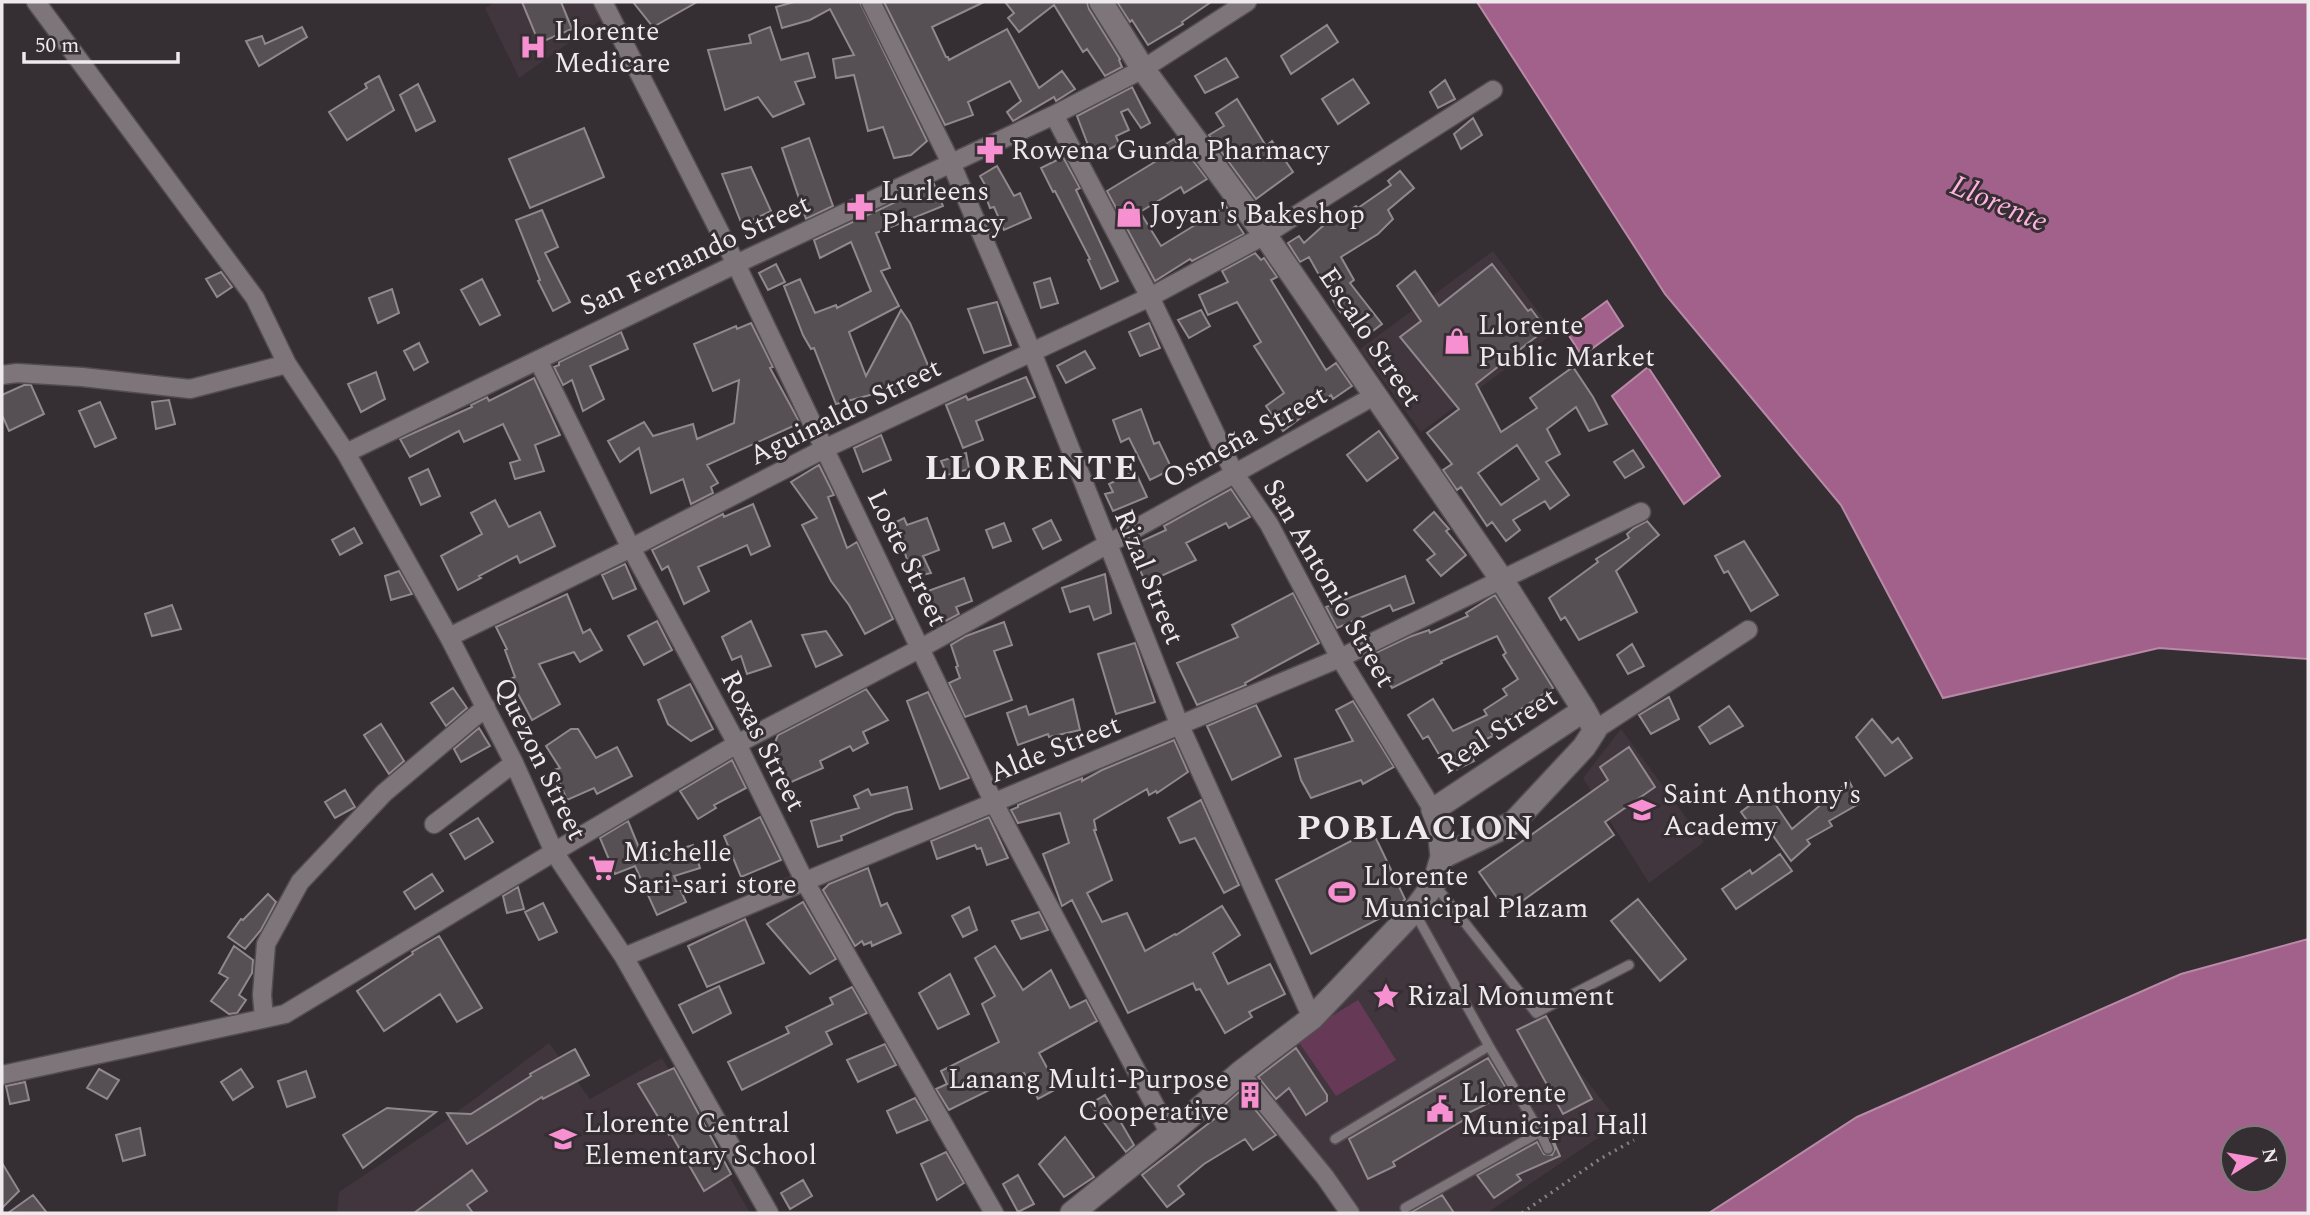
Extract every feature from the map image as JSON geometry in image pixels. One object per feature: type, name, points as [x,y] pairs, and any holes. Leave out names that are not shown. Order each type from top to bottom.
[{"type":"street","name":"Quezon Street","points":[[36,2],[255,298],[287,364],[346,453],[449,637],[514,763],[554,852],[624,957],[769,1213]]},
{"type":"street","name":"Loste Street","points":[[603,2],[826,448],[994,803],[1170,1134]]},
{"type":"street","name":"Rizal Street","points":[[871,2],[951,163],[1032,352],[1180,726],[1312,1018]]},
{"type":"street","name":"Escalo Street","points":[[1101,2],[1143,69],[1265,235],[1502,580],[1589,720]]},
{"type":"street","name":"San Fernando Street","points":[[346,453],[736,264],[1054,115],[1143,69],[1247,2]]},
{"type":"street","name":"Aguinaldo Street","points":[[449,637],[826,448],[1150,297],[1265,235],[1493,90]]},
{"type":"street","name":"San Antonio Street","points":[[1054,115],[1150,297],[1234,473],[1269,524],[1340,658],[1433,810]]},
{"type":"street","name":"Roxas Street","points":[[538,360],[631,548],[737,744],[804,880],[994,1213]]},
{"type":"street","points":[[2,375],[16,373],[82,377],[190,389],[287,364]]},
{"type":"street","name":"Osmeña Street","points":[[2,1075],[285,1014],[737,744],[921,648],[1374,396]]},
{"type":"street","name":"Alde Street","points":[[624,957],[1340,658],[1641,512]]},
{"type":"street","points":[[1589,720],[1748,630]]},
{"type":"street","points":[[264,1018],[261,995],[266,944],[300,882],[384,793],[485,707]]},
{"type":"street","name":"Real Street","points":[[1433,810],[1589,720]]},
{"type":"street","name":"Real Street","points":[[1442,857],[1513,823],[1584,747],[1589,720]]},
{"type":"street","points":[[433,824],[514,763]]},
{"type":"street","points":[[1072,1213],[1240,1073],[1312,1018],[1414,911],[1434,884],[1442,857],[1439,826],[1433,810]]},
{"type":"street","points":[[1240,1073],[1325,1177],[1350,1213]]},
{"type":"lane","points":[[1434,884],[1536,1013],[1629,965]]},
{"type":"lane","points":[[1414,911],[1548,1149]]},
{"type":"lane","points":[[1335,1139],[1489,1046]]},
{"type":"lane","points":[[1405,1208],[1540,1132]]},
{"type":"path","points":[[1522,1213],[1600,1159],[1634,1140]]},
{"type":"shaded area","name":"Llorente Medicare","points":[[496,2],[598,2],[605,17],[519,78],[485,8]]},
{"type":"shaded area","name":"Llorente Public Market","points":[[1493,251],[1554,333],[1421,432],[1360,349]]},
{"type":"shaded area","name":"Saint Anthony's Academy","points":[[1621,729],[1704,842],[1649,883],[1583,778]]},
{"type":"shaded area","points":[[1435,889],[1620,1123],[1487,1213],[1357,1213],[1252,1080]]},
{"type":"shaded area","points":[[1358,1000],[1396,1060],[1336,1096],[1296,1038]]},
{"type":"shaded area","name":"Llorente Central Elementary School","points":[[549,1043],[590,1099],[662,1058],[750,1213],[337,1213],[339,1192],[441,1124]]},
{"type":"water","name":"Llorente","points":[[1477,2],[2308,2],[2308,659],[2159,648],[1943,698],[1841,505],[1665,294]]},
{"type":"water","points":[[1607,301],[1623,326],[1582,356],[1566,331]]},
{"type":"water","points":[[1648,367],[1720,476],[1684,504],[1612,396]]},
{"type":"water","points":[[2308,939],[2308,1213],[1709,1213],[1857,1117],[2181,974]]},
{"type":"building","points":[[522,2],[561,2],[572,29],[539,43]]},
{"type":"building","points":[[633,2],[697,2],[653,27]]},
{"type":"building","points":[[794,2],[860,2],[927,141],[911,155],[894,158],[883,127],[868,131],[854,75],[836,78],[833,59],[854,55],[830,9],[810,20],[782,28],[776,7]]},
{"type":"building","points":[[884,2],[984,2],[932,27],[949,60],[1007,29],[1039,88],[1062,71],[1075,89],[1056,101],[1054,97],[1013,121],[1007,112],[1021,101],[1010,81],[968,102],[973,115],[945,125]]},
{"type":"building","points":[[1005,2],[1087,2],[1122,67],[1105,76],[1087,49],[1083,52],[1054,5],[1019,32],[1008,18],[1014,13]]},
{"type":"building","points":[[1117,2],[1211,2],[1182,22],[1183,24],[1148,45]]},
{"type":"building","points":[[1327,25],[1338,42],[1291,74],[1281,56]]},
{"type":"building","points":[[302,27],[307,37],[259,66],[246,41],[262,36],[265,44]]},
{"type":"building","points":[[770,27],[781,60],[808,53],[815,77],[795,82],[804,104],[773,117],[758,97],[725,110],[708,50],[751,43],[749,35]]},
{"type":"building","points":[[1226,58],[1238,77],[1205,93],[1195,76]]},
{"type":"building","points":[[379,76],[394,110],[347,140],[329,112],[367,88],[365,84]]},
{"type":"building","points":[[1353,79],[1369,103],[1338,124],[1322,99]]},
{"type":"building","points":[[1445,80],[1455,99],[1438,108],[1430,92]]},
{"type":"building","points":[[418,84],[435,121],[416,131],[400,95]]},
{"type":"building","points":[[1132,87],[1150,123],[1141,128],[1128,109],[1121,112],[1129,130],[1116,136],[1119,144],[1093,158],[1077,116]]},
{"type":"building","points":[[1237,99],[1266,146],[1272,141],[1293,172],[1256,199],[1209,135],[1224,126],[1216,113]]},
{"type":"building","points":[[1473,118],[1482,135],[1461,149],[1454,134]]},
{"type":"building","points":[[584,128],[604,177],[530,208],[509,159]]},
{"type":"building","points":[[809,138],[833,206],[806,219],[782,148]]},
{"type":"building","points":[[1174,139],[1188,160],[1191,158],[1207,179],[1184,193],[1181,187],[1140,212],[1161,246],[1226,206],[1244,234],[1192,261],[1190,259],[1155,281],[1107,191],[1158,160],[1153,152]]},
{"type":"building","points":[[1063,157],[1080,188],[1076,190],[1118,281],[1101,289],[1088,260],[1090,259],[1041,168]]},
{"type":"building","points":[[997,166],[1014,196],[1020,193],[1031,218],[1004,230],[994,207],[990,208],[984,192],[988,190],[980,176]]},
{"type":"building","points":[[751,167],[771,211],[742,225],[722,174]]},
{"type":"building","points":[[1400,171],[1414,188],[1388,210],[1393,219],[1378,234],[1341,257],[1354,280],[1350,283],[1382,324],[1362,339],[1338,309],[1309,257],[1300,262],[1288,243],[1299,236],[1304,243],[1335,215],[1338,218],[1356,206],[1358,208],[1391,185],[1388,181]]},
{"type":"building","points":[[934,184],[943,206],[876,233],[890,268],[881,271],[899,306],[849,332],[866,376],[901,310],[910,323],[933,377],[878,404],[874,394],[836,404],[814,348],[811,349],[803,335],[784,286],[800,279],[815,313],[836,305],[837,308],[871,291],[851,242],[820,258],[814,240]]},
{"type":"building","points":[[542,210],[558,247],[545,253],[570,302],[553,311],[538,281],[540,280],[516,220]]},
{"type":"building","points":[[1255,253],[1261,260],[1264,258],[1277,277],[1271,280],[1326,370],[1336,363],[1352,386],[1333,399],[1331,395],[1283,431],[1266,406],[1284,393],[1254,346],[1261,342],[1237,302],[1208,315],[1199,295],[1228,282],[1222,271]]},
{"type":"building","points":[[776,264],[785,282],[768,290],[759,273]]},
{"type":"building","points":[[1492,264],[1528,311],[1531,309],[1546,329],[1476,384],[1501,432],[1537,408],[1530,398],[1573,367],[1607,424],[1589,431],[1576,407],[1547,429],[1560,454],[1546,462],[1569,495],[1550,509],[1545,501],[1513,520],[1520,530],[1506,541],[1492,522],[1487,526],[1461,487],[1457,490],[1443,470],[1452,464],[1427,433],[1459,409],[1400,337],[1421,321],[1397,286],[1415,271],[1439,306]],"holes":[[[1517,445],[1539,479],[1501,505],[1478,473]]]},
{"type":"building","points":[[221,272],[232,287],[217,297],[206,279]]},
{"type":"building","points":[[1050,278],[1058,303],[1041,308],[1034,283]]},
{"type":"building","points":[[482,279],[500,315],[480,325],[461,290]]},
{"type":"building","points":[[392,289],[399,313],[378,323],[369,298]]},
{"type":"building","points":[[997,302],[1011,345],[984,353],[968,309]]},
{"type":"building","points":[[1201,310],[1210,326],[1189,338],[1178,320]]},
{"type":"building","points":[[751,323],[773,367],[770,368],[800,423],[707,465],[718,483],[711,487],[713,493],[691,504],[683,479],[651,493],[639,448],[620,462],[608,441],[644,422],[653,436],[693,424],[697,439],[734,423],[739,380],[713,391],[694,344],[736,326],[737,329]]},
{"type":"building","points":[[1149,323],[1160,348],[1140,356],[1129,332]]},
{"type":"building","points":[[621,332],[628,349],[590,366],[604,399],[583,411],[572,380],[563,385],[554,367],[559,365],[559,362]]},
{"type":"building","points":[[419,343],[428,362],[414,370],[404,351]]},
{"type":"building","points":[[1085,351],[1095,368],[1066,383],[1057,366]]},
{"type":"building","points":[[376,372],[385,399],[361,412],[348,384]]},
{"type":"building","points":[[1026,377],[1035,397],[976,421],[983,440],[963,448],[946,405],[966,396],[968,400]]},
{"type":"building","points":[[534,378],[560,435],[535,445],[544,471],[515,479],[510,463],[520,460],[503,424],[464,442],[459,431],[410,457],[400,439],[472,407],[471,405],[487,397],[489,401]]},
{"type":"building","points":[[24,385],[31,385],[44,414],[9,431],[2,415],[2,395]]},
{"type":"building","points":[[169,400],[175,424],[156,429],[152,402]]},
{"type":"building","points":[[100,402],[116,438],[95,447],[79,411]]},
{"type":"building","points":[[1141,409],[1154,444],[1159,442],[1172,469],[1150,480],[1129,438],[1121,442],[1113,420]]},
{"type":"building","points":[[1379,431],[1398,458],[1367,481],[1347,455]]},
{"type":"building","points":[[881,435],[891,460],[863,472],[854,448]]},
{"type":"building","points":[[1633,450],[1644,467],[1625,478],[1614,462]]},
{"type":"building","points":[[966,453],[969,469],[947,475],[941,461]]},
{"type":"building","points":[[819,465],[834,495],[828,497],[847,548],[857,542],[893,619],[865,634],[849,605],[831,581],[802,525],[817,518],[791,482]]},
{"type":"building","points":[[428,469],[440,496],[421,505],[409,478]]},
{"type":"building","points":[[1135,471],[1147,497],[1113,511],[1105,494],[1113,492],[1109,484]]},
{"type":"building","points":[[1231,489],[1250,517],[1229,528],[1226,523],[1186,543],[1196,560],[1146,583],[1129,547],[1166,530],[1164,526]]},
{"type":"building","points":[[495,500],[509,527],[540,512],[555,546],[520,563],[517,556],[458,590],[441,556],[482,534],[471,513]]},
{"type":"building","points":[[753,504],[770,546],[751,555],[747,545],[698,567],[709,591],[684,604],[668,566],[662,570],[652,550],[723,514],[724,517]]},
{"type":"building","points":[[1434,512],[1466,555],[1441,576],[1427,560],[1435,554],[1414,530]]},
{"type":"building","points":[[904,518],[907,525],[927,518],[939,550],[923,556],[931,573],[912,577],[896,522]]},
{"type":"building","points":[[1051,520],[1061,540],[1043,549],[1033,529]]},
{"type":"building","points":[[1647,521],[1659,535],[1616,571],[1637,612],[1579,640],[1565,617],[1561,620],[1549,598],[1598,562],[1596,559],[1629,538],[1627,534],[1634,528]]},
{"type":"building","points":[[1004,523],[1011,541],[993,548],[986,530]]},
{"type":"building","points":[[354,528],[362,543],[340,555],[332,540]]},
{"type":"building","points":[[1744,541],[1778,595],[1751,611],[1728,571],[1724,573],[1715,556]]},
{"type":"building","points":[[625,564],[636,589],[613,599],[602,575]]},
{"type":"building","points":[[399,571],[412,594],[391,600],[385,576]]},
{"type":"building","points":[[1105,574],[1111,613],[1094,620],[1089,606],[1070,612],[1062,588]]},
{"type":"building","points":[[1405,576],[1414,603],[1393,611],[1390,605],[1337,628],[1326,607]]},
{"type":"building","points":[[964,578],[972,601],[956,607],[959,614],[940,624],[925,592]]},
{"type":"building","points":[[1293,593],[1319,643],[1245,683],[1246,685],[1197,705],[1177,663],[1238,637],[1232,625]]},
{"type":"building","points":[[567,594],[583,633],[590,629],[602,650],[580,662],[574,652],[539,664],[560,704],[532,720],[510,679],[515,677],[505,650],[507,649],[496,627]]},
{"type":"building","points":[[1495,595],[1553,688],[1504,720],[1506,723],[1491,732],[1493,736],[1467,748],[1474,761],[1450,773],[1428,736],[1423,739],[1408,715],[1433,699],[1453,731],[1487,715],[1484,710],[1507,695],[1503,689],[1518,679],[1503,655],[1506,653],[1497,636],[1441,661],[1442,663],[1392,688],[1371,655],[1409,637],[1429,630],[1430,633],[1468,616],[1466,613]]},
{"type":"building","points":[[172,605],[181,629],[152,636],[145,614]]},
{"type":"building","points":[[657,621],[672,650],[644,665],[628,636]]},
{"type":"building","points":[[751,621],[771,666],[747,674],[741,656],[732,660],[722,637]]},
{"type":"building","points":[[1004,622],[1012,645],[994,651],[1012,700],[965,717],[949,683],[960,678],[951,645],[966,636]]},
{"type":"building","points":[[826,631],[842,655],[816,667],[802,635]]},
{"type":"building","points":[[1135,643],[1155,702],[1116,714],[1098,654]]},
{"type":"building","points":[[1632,644],[1644,666],[1628,674],[1617,655]]},
{"type":"building","points":[[690,684],[713,729],[691,741],[668,724],[658,700]]},
{"type":"building","points":[[453,688],[467,708],[446,726],[431,703]]},
{"type":"building","points":[[866,689],[888,720],[863,732],[868,743],[853,751],[850,746],[820,761],[823,768],[789,783],[770,755],[778,735]]},
{"type":"building","points":[[928,692],[969,778],[940,789],[907,701]]},
{"type":"building","points":[[1669,697],[1679,719],[1651,734],[1639,715]]},
{"type":"building","points":[[1073,699],[1080,730],[1049,737],[1048,734],[1018,745],[1007,713],[1026,706],[1029,715]]},
{"type":"building","points":[[1353,701],[1394,767],[1363,784],[1361,780],[1311,798],[1301,780],[1295,759],[1353,741],[1336,710]]},
{"type":"building","points":[[1256,705],[1281,756],[1232,780],[1207,726]]},
{"type":"building","points":[[1729,706],[1743,726],[1710,744],[1699,727]]},
{"type":"building","points":[[1872,719],[1892,743],[1898,738],[1912,758],[1885,776],[1856,737]]},
{"type":"building","points":[[381,724],[404,761],[389,774],[364,735]]},
{"type":"building","points":[[479,728],[490,746],[461,762],[454,749]]},
{"type":"building","points":[[571,729],[578,729],[596,758],[617,747],[632,776],[597,794],[594,788],[567,800],[554,770],[560,768],[546,746]]},
{"type":"building","points":[[1174,740],[1188,772],[1157,793],[1156,791],[1149,795],[1147,789],[1094,820],[1094,830],[1112,880],[1087,893],[1102,922],[1127,913],[1145,951],[1222,906],[1240,935],[1213,953],[1228,984],[1270,964],[1285,994],[1249,1012],[1252,1017],[1225,1033],[1200,989],[1196,990],[1193,983],[1128,1013],[1072,900],[1062,906],[1043,854],[1069,843],[1060,813],[1018,823],[1011,810]]},
{"type":"building","points":[[1629,747],[1655,787],[1605,822],[1614,835],[1507,912],[1479,872],[1608,780],[1600,767]]},
{"type":"building","points":[[732,760],[746,788],[714,805],[716,808],[698,819],[680,791]]},
{"type":"building","points":[[1849,781],[1860,803],[1829,821],[1832,826],[1807,840],[1810,844],[1791,861],[1764,823],[1754,830],[1741,812],[1767,792],[1792,829]]},
{"type":"building","points":[[907,787],[912,809],[895,813],[841,836],[842,840],[818,847],[811,821],[859,808],[854,796],[868,789],[871,795]]},
{"type":"building","points":[[345,790],[355,807],[335,818],[325,802]]},
{"type":"building","points":[[1201,800],[1239,885],[1224,893],[1195,838],[1180,843],[1168,818]]},
{"type":"building","points":[[760,817],[781,860],[741,877],[724,836]]},
{"type":"building","points":[[989,817],[1008,858],[987,865],[981,848],[977,849],[975,845],[937,859],[931,841]]},
{"type":"building","points":[[478,818],[493,842],[465,859],[450,834]]},
{"type":"building","points":[[628,821],[644,860],[693,845],[700,868],[674,876],[686,902],[657,915],[635,866],[615,874],[600,838]]},
{"type":"building","name":"Llorente Municipal Plazam","points":[[1372,830],[1405,899],[1396,910],[1311,954],[1276,880]]},
{"type":"building","points":[[1780,854],[1792,871],[1736,909],[1722,889],[1750,870],[1752,874]]},
{"type":"building","points":[[868,868],[881,906],[887,903],[901,933],[872,946],[871,942],[864,945],[862,941],[855,946],[823,890],[829,884]]},
{"type":"building","points":[[432,874],[443,891],[415,909],[404,892]]},
{"type":"building","points":[[518,887],[524,909],[507,913],[503,896]]},
{"type":"building","points":[[268,894],[276,902],[261,930],[245,949],[228,937],[241,919]]},
{"type":"building","points":[[1638,899],[1686,959],[1660,981],[1611,921]]},
{"type":"building","points":[[803,902],[836,959],[810,974],[767,924]]},
{"type":"building","points":[[543,903],[557,932],[539,940],[525,912]]},
{"type":"building","points":[[969,907],[977,930],[963,937],[952,916]]},
{"type":"building","points":[[1039,912],[1048,930],[1021,939],[1012,921]]},
{"type":"building","points":[[745,919],[764,963],[707,987],[688,946]]},
{"type":"building","points":[[439,936],[482,1008],[457,1022],[440,994],[384,1031],[357,991]]},
{"type":"building","points":[[234,946],[253,960],[252,973],[239,995],[246,1000],[237,1013],[229,1014],[211,1001],[228,978],[219,973]]},
{"type":"building","points":[[995,946],[1023,990],[1051,970],[1070,1008],[1086,1000],[1097,1021],[1039,1053],[1058,1088],[1038,1099],[1024,1073],[949,1110],[936,1089],[947,1084],[941,1071],[999,1042],[982,1004],[995,996],[975,958]]},
{"type":"building","points":[[950,974],[969,1014],[938,1029],[919,993]]},
{"type":"building","points":[[719,986],[731,1013],[693,1033],[679,1005]]},
{"type":"building","points":[[852,987],[867,1013],[826,1032],[832,1044],[742,1090],[728,1062],[789,1033],[786,1027],[833,1004],[830,998]]},
{"type":"building","points":[[1546,1016],[1592,1099],[1563,1114],[1517,1030]]},
{"type":"building","points":[[885,1044],[896,1065],[858,1082],[847,1060]]},
{"type":"building","points":[[1296,1048],[1327,1095],[1327,1101],[1306,1115],[1289,1088],[1276,1099],[1258,1077]]},
{"type":"building","points":[[575,1049],[589,1075],[543,1099],[542,1097],[467,1144],[447,1113],[471,1114],[531,1076],[530,1074]]},
{"type":"building","points":[[1488,1058],[1509,1093],[1466,1114],[1467,1118],[1393,1162],[1395,1166],[1368,1179],[1349,1139]]},
{"type":"building","points":[[674,1068],[731,1174],[704,1191],[638,1084]]},
{"type":"building","points":[[99,1069],[119,1080],[107,1099],[87,1088]]},
{"type":"building","points":[[241,1069],[253,1087],[233,1100],[221,1082]]},
{"type":"building","points":[[306,1071],[315,1097],[287,1107],[278,1081]]},
{"type":"building","points":[[25,1082],[29,1100],[10,1104],[6,1086]]},
{"type":"building","points":[[1240,1091],[1276,1135],[1253,1150],[1245,1139],[1204,1164],[1178,1186],[1184,1194],[1167,1207],[1142,1175],[1222,1113],[1220,1109]]},
{"type":"building","points":[[1105,1095],[1134,1145],[1126,1152],[1090,1104]]},
{"type":"building","points":[[915,1098],[928,1120],[897,1133],[887,1111]]},
{"type":"building","points":[[387,1108],[436,1112],[363,1168],[343,1135]]},
{"type":"building","points":[[140,1128],[145,1155],[123,1161],[116,1135]]},
{"type":"building","points":[[1548,1128],[1560,1156],[1517,1175],[1521,1180],[1494,1198],[1477,1175],[1537,1142],[1544,1154],[1552,1155],[1555,1149],[1546,1129]]},
{"type":"building","points":[[1065,1137],[1094,1177],[1064,1197],[1039,1164]]},
{"type":"building","points":[[946,1152],[964,1183],[937,1200],[921,1164]]},
{"type":"building","points":[[2,1163],[19,1191],[2,1208]]},
{"type":"building","points":[[472,1170],[487,1191],[467,1205],[473,1213],[414,1213]]},
{"type":"building","points":[[1018,1175],[1034,1204],[1018,1212],[1003,1184]]},
{"type":"building","points":[[803,1180],[812,1196],[790,1209],[781,1193]]},
{"type":"building","points":[[33,1195],[47,1213],[8,1213]]},
{"type":"building","points":[[1442,1195],[1454,1213],[1410,1213]]},
{"type":"place","name":"Llorente Medicare","points":[[533,47]]},
{"type":"place","name":"Rowena Gunda Pharmacy","points":[[990,150]]},
{"type":"place","name":"Lurleens Pharmacy","points":[[860,207]]},
{"type":"place","name":"Joyan's Bakeshop","points":[[1129,214]]},
{"type":"place","name":"Llorente Public Market","points":[[1457,341]]},
{"type":"place","name":"Saint Anthony's Academy","points":[[1642,810]]},
{"type":"place","name":"Michelle Sari-sari store","points":[[602,868]]},
{"type":"place","name":"Llorente Municipal Plazam","points":[[1342,892]]},
{"type":"place","name":"Rizal Monument","points":[[1386,996]]},
{"type":"place","name":"Lanang Multi-Purpose Cooperative","points":[[1250,1095]]},
{"type":"place","name":"Llorente Municipal Hall","points":[[1440,1109]]},
{"type":"place","name":"Llorente Central Elementary School","points":[[563,1139]]},
{"type":"district","name":"LLORENTE","points":[[1032,468]]},
{"type":"district","name":"POBLACION","points":[[1416,828]]}]
